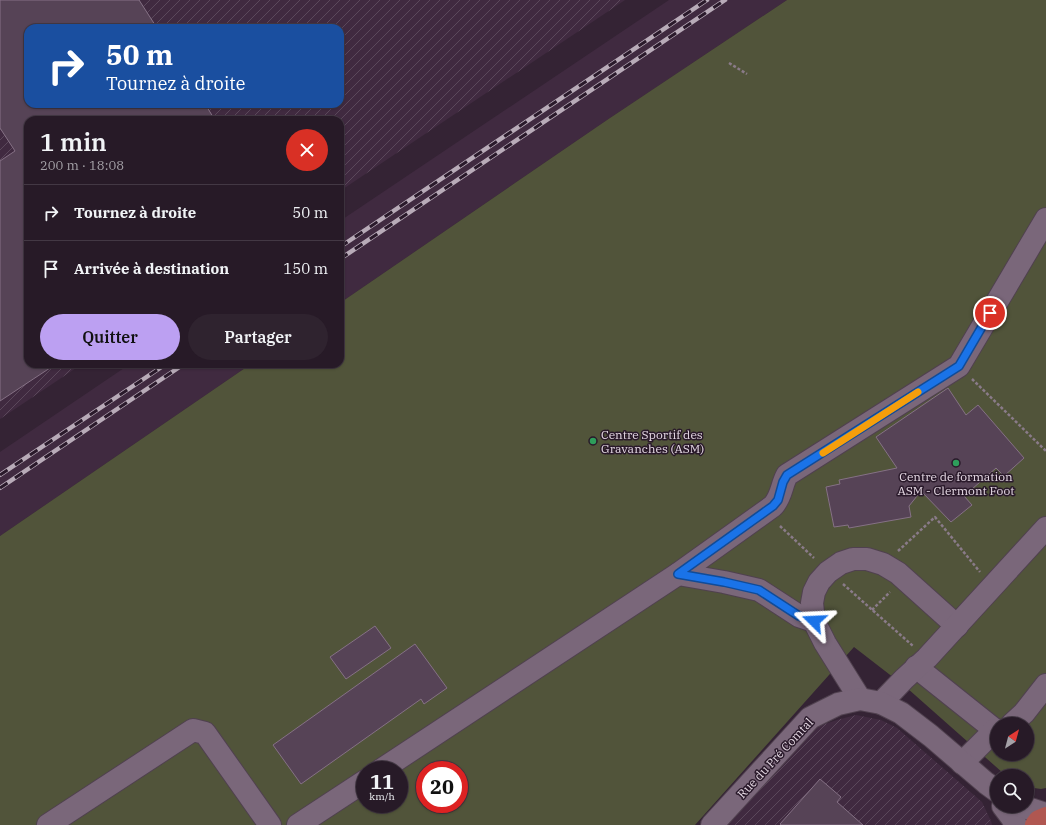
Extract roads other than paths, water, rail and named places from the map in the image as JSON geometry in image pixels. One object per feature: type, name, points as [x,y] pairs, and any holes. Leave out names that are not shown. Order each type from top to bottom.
[{"type":"main road","points":[[1036,825],[1039,821],[1046,818]]},
{"type":"street","points":[[395,761],[678,574],[773,506],[778,500],[783,482],[787,475],[959,366],[1046,219]]},
{"type":"street","points":[[881,704],[957,626],[1046,528]]},
{"type":"street","points":[[860,699],[825,643],[814,621],[812,603],[814,592],[819,582],[828,572],[841,562],[853,559],[867,559],[883,564],[898,573],[957,626]]},
{"type":"street","points":[[678,574],[759,590],[799,616],[814,621]]},
{"type":"street","points":[[916,667],[990,720]]},
{"type":"street","points":[[1018,717],[1024,713],[1046,685]]},
{"type":"street","name":"Rue du Pré Comtal","points":[[712,825],[810,718],[838,704],[860,699],[881,704],[901,713],[932,736],[990,788]]},
{"type":"street","points":[[48,825],[193,730],[205,733],[270,825]]},
{"type":"street","points":[[962,763],[990,738]]},
{"type":"street","points":[[298,825],[356,787]]},
{"type":"street","points":[[1034,810],[1046,814]]},
{"type":"street","points":[[1008,813],[1016,825]]},
{"type":"railway","points":[[344,244],[707,0]]},
{"type":"railway","points":[[344,256],[725,0]]},
{"type":"railway","points":[[0,475],[160,368]]},
{"type":"railway","points":[[0,488],[178,368]]},
{"type":"place","name":"Centre Sportif des Gravanches (ASM)","points":[[593,441]]},
{"type":"place","name":"Centre de formation ASM - Clermont Foot","points":[[956,463]]}]
